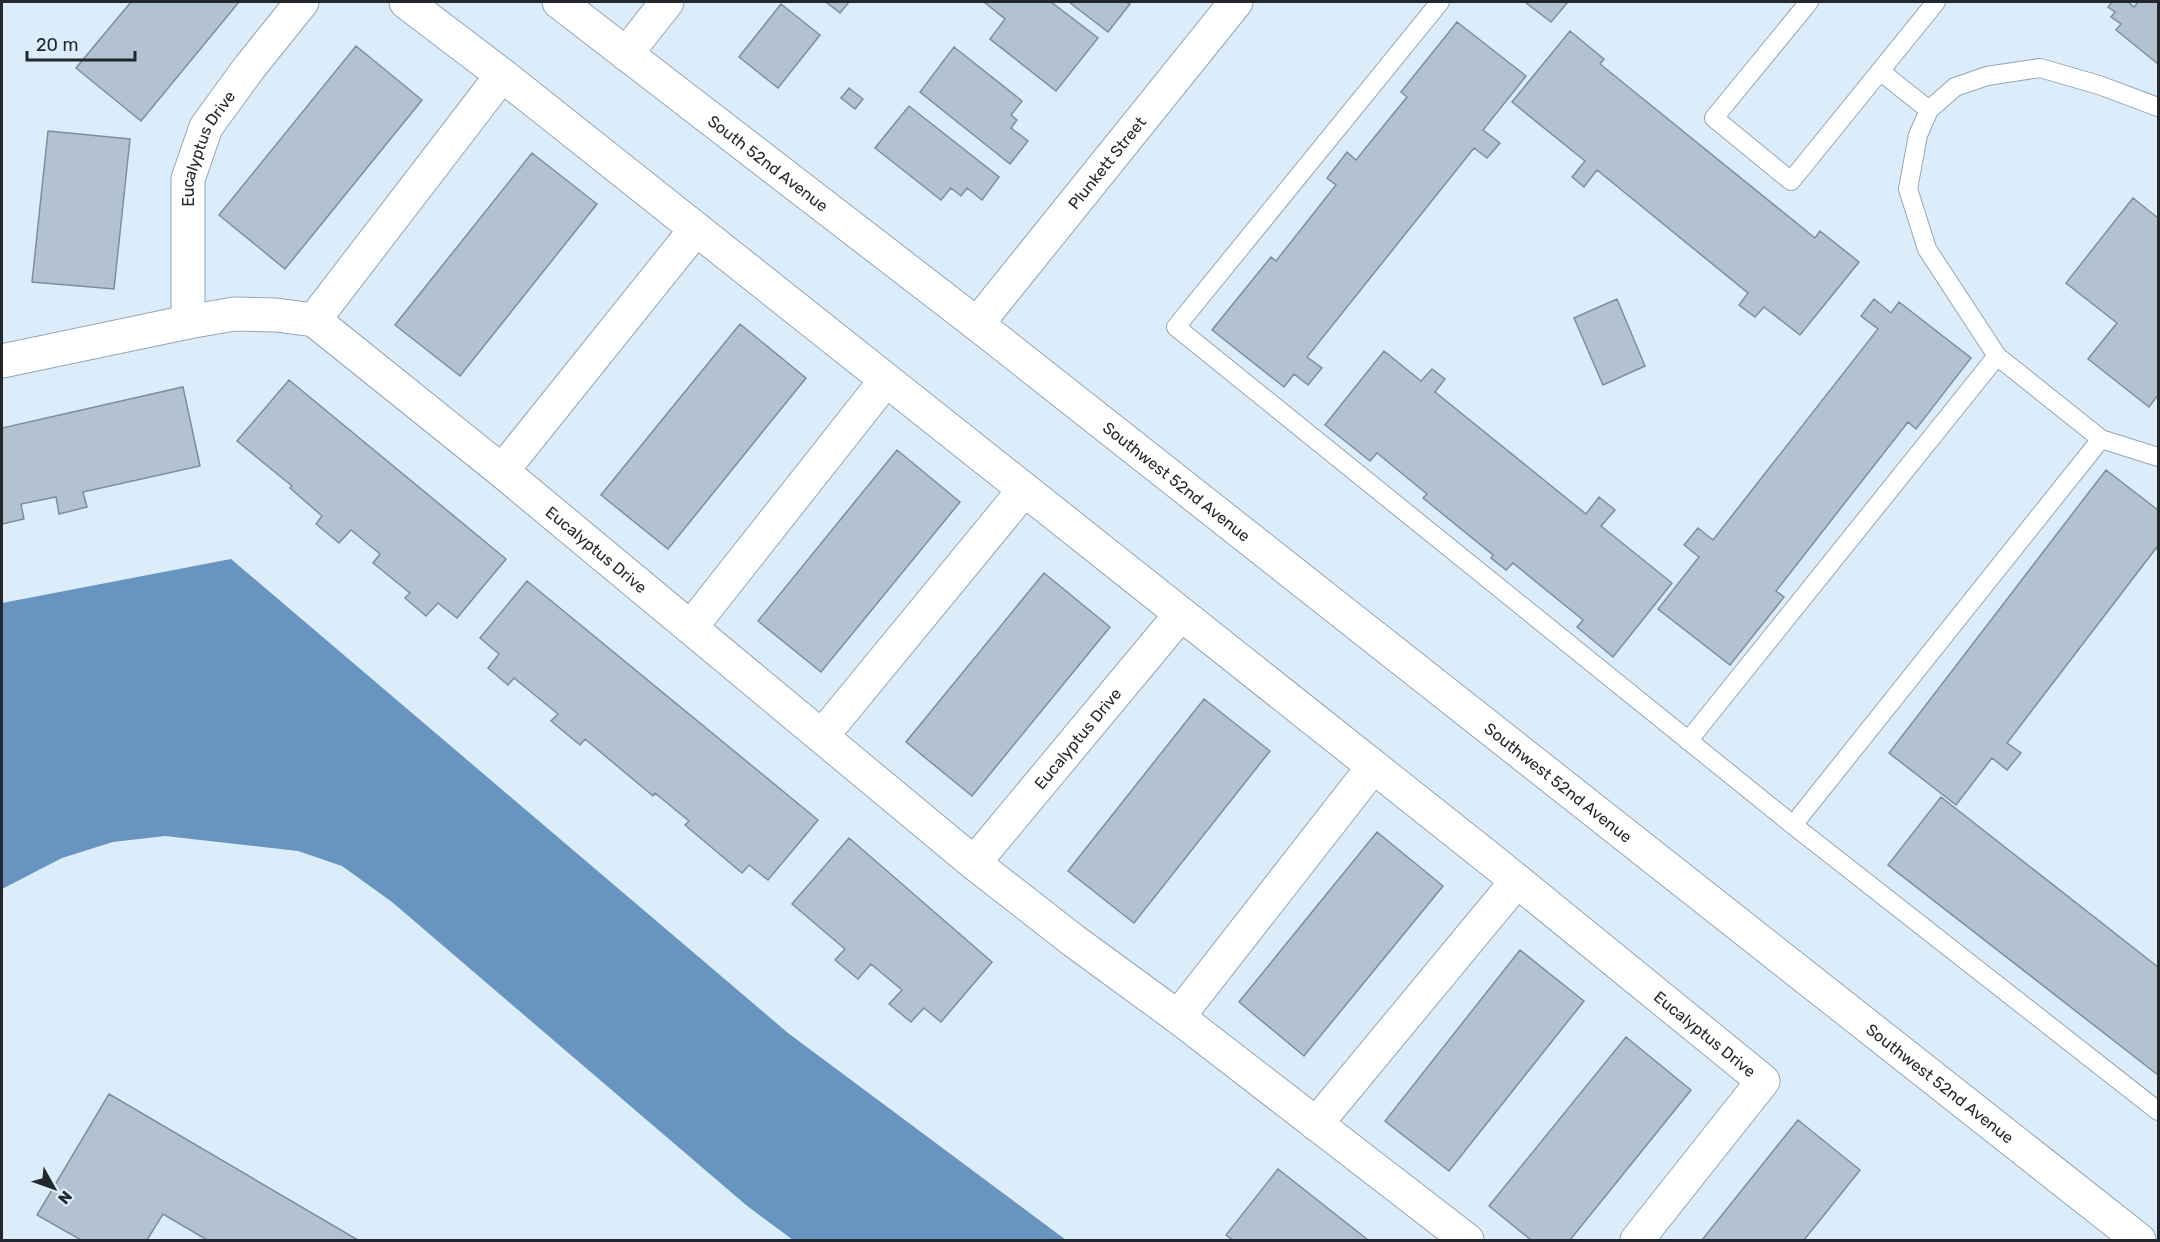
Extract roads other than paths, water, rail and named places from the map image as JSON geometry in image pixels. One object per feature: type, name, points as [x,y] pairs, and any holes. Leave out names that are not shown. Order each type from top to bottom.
[{"type":"street","name":"Eucalyptus Drive","points":[[188,322],[188,179],[206,127],[249,68],[302,2]]},
{"type":"street","name":"Eucalyptus Drive","points":[[406,2],[502,75],[1517,881],[1763,1081],[1637,1240]]},
{"type":"street","name":"South 52nd Avenue","points":[[559,2],[977,324]]},
{"type":"street","points":[[626,54],[668,2]]},
{"type":"street","name":"Plunkett Street","points":[[977,324],[1236,2]]},
{"type":"street","points":[[2,361],[234,314],[276,315],[314,320],[502,75]]},
{"type":"street","points":[[501,471],[696,229]]},
{"type":"street","name":"Eucalyptus Drive","points":[[314,320],[691,627],[974,863],[1467,1240]]},
{"type":"street","name":"Southwest 52nd Avenue","points":[[977,324],[2139,1240]]},
{"type":"street","points":[[691,627],[886,380]]},
{"type":"street","points":[[822,736],[1024,490]]},
{"type":"street","name":"Eucalyptus Drive","points":[[974,863],[1181,614]]},
{"type":"street","points":[[1178,1017],[1373,767]]},
{"type":"street","points":[[1316,1124],[1517,881]]},
{"type":"lane","points":[[1440,2],[1176,327],[1793,825],[2158,1111]]},
{"type":"lane","points":[[1809,2],[1714,118],[1791,181],[1936,2]]},
{"type":"lane","points":[[2158,107],[2099,85],[2040,68],[1987,76],[1955,87],[1929,110],[1918,135],[1908,189],[1927,249],[1997,356],[2101,439],[2158,457]]},
{"type":"lane","points":[[1880,71],[1929,110]]},
{"type":"lane","points":[[1688,741],[1997,356]]},
{"type":"lane","points":[[1793,825],[2101,439]]},
{"type":"water","points":[[231,559],[788,1033],[1066,1240],[793,1240],[746,1205],[392,902],[342,866],[298,851],[165,836],[113,842],[62,858],[2,889],[2,603]]}]
